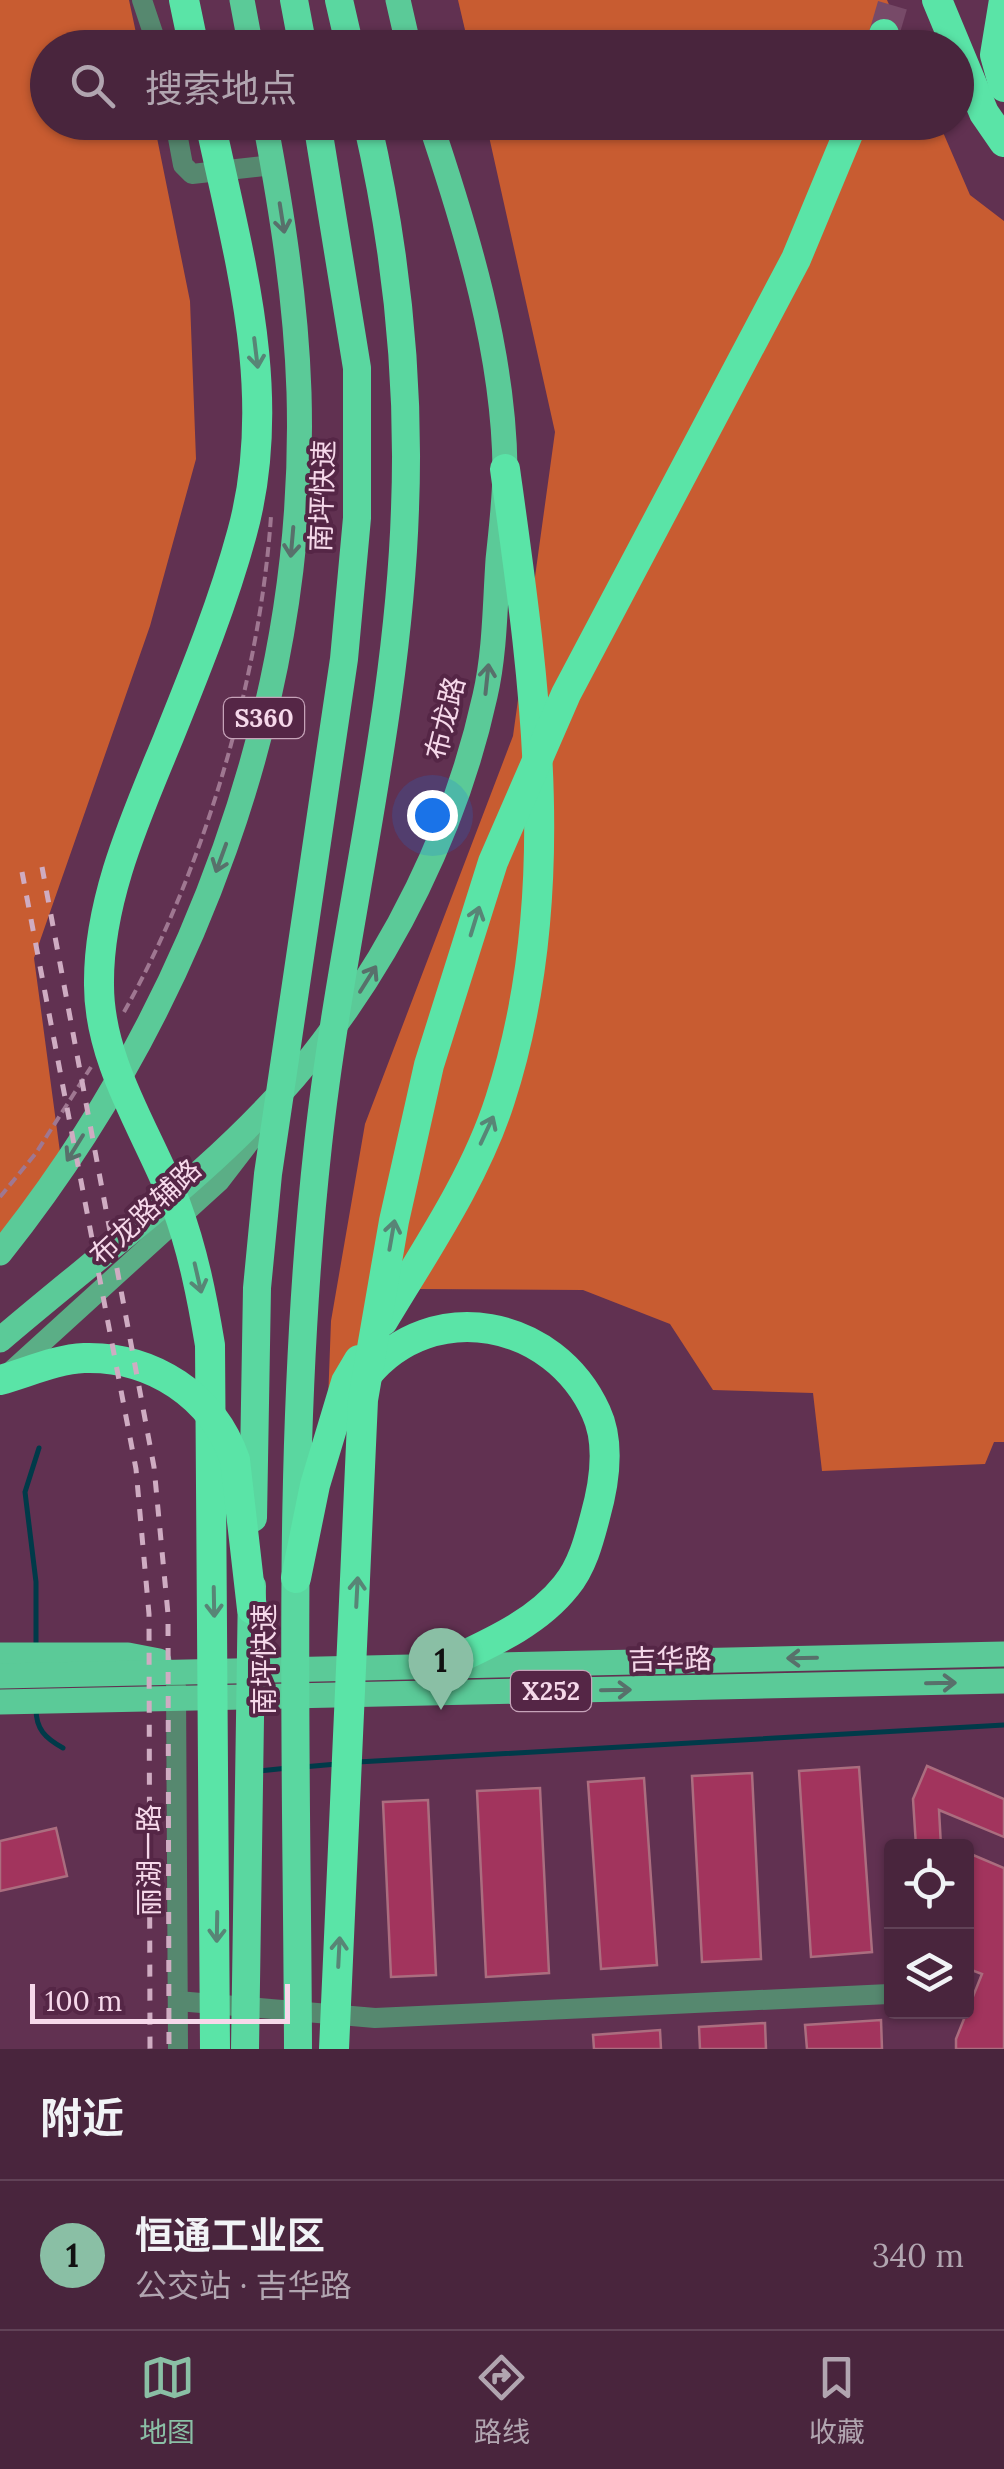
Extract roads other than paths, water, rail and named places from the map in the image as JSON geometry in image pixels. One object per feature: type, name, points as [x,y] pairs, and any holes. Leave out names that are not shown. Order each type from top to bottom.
[{"type":"highway","points":[[184,0],[190,30]]},
{"type":"highway","points":[[294,0],[300,30]]},
{"type":"highway","points":[[340,0],[346,30]]},
{"type":"highway","points":[[937,0],[949,30]]},
{"type":"highway","points":[[1004,0],[995,55],[1004,87]]},
{"type":"highway","points":[[974,89],[984,113],[1004,142]]},
{"type":"highway","points":[[214,140],[258,372],[252,484],[223,593],[142,802],[103,921],[98,989],[111,1054],[176,1204],[198,1273],[210,1345],[215,2049]]},
{"type":"highway","name":"南坪快速","points":[[245,2049],[258,1288],[268,1174],[344,659],[357,518],[357,368],[320,140]]},
{"type":"highway","name":"南坪快速","points":[[298,2049],[296,1578],[308,1270],[334,1017],[392,652],[406,509],[402,346],[385,199],[371,140]]},
{"type":"highway","points":[[334,2049],[363,1400],[394,1221],[429,1065],[493,862],[566,694],[796,259],[846,140]]},
{"type":"highway","points":[[334,1434],[346,1382],[452,1205],[500,1102],[528,992],[538,867],[539,749],[532,657],[505,469]]},
{"type":"highway","points":[[296,1578],[315,1485],[334,1434],[358,1386],[385,1354],[419,1334],[461,1324],[502,1330],[544,1348],[572,1377],[597,1413],[605,1451],[600,1496],[587,1548],[567,1586],[508,1635],[446,1664]]},
{"type":"highway","points":[[0,1380],[83,1358],[145,1366],[185,1387],[228,1439],[236,1460],[252,1609]]},
{"type":"main road","points":[[242,0],[248,30]]},
{"type":"main road","points":[[398,0],[405,30]]},
{"type":"main road","name":"S360","points":[[0,1253],[50,1189],[156,1010],[206,901],[240,807],[267,706],[287,598],[299,396],[295,317],[268,140]]},
{"type":"main road","name":"布龙路","points":[[0,1340],[239,1133],[306,1064],[368,981],[418,888],[458,790],[486,694],[505,469],[496,375],[475,280],[435,140]]},
{"type":"main road","name":"布龙路辅路","points":[[0,1380],[220,1181],[306,1064]]},
{"type":"main road","name":"吉华路","points":[[98,1664],[176,1671],[1004,1654]]},
{"type":"main road","points":[[0,1655],[98,1664]]},
{"type":"main road","name":"X252","points":[[0,1676],[98,1664]]},
{"type":"main road","name":"吉华路","points":[[0,1702],[1004,1682]]},
{"type":"street","points":[[142,0],[152,30]]},
{"type":"street","points":[[178,140],[183,165],[192,174],[273,165]]},
{"type":"street","name":"丽湖一路","points":[[176,1671],[178,2049]]},
{"type":"street","points":[[178,2001],[375,2018],[884,1994]]},
{"type":"waterway","points":[[36,1648],[36,1582],[25,1492],[39,1448]]},
{"type":"waterway","points":[[36,1709],[43,1732],[63,1748]]},
{"type":"waterway","points":[[358,1762],[1004,1725]]},
{"type":"waterway","points":[[303,1767],[337,1764]]},
{"type":"waterway","points":[[259,1771],[288,1768]]},
{"type":"tunnel","points":[[885,30],[894,0]]},
{"type":"railway","points":[[42,867],[154,1467],[168,1614],[169,2049]]},
{"type":"railway","points":[[22,872],[136,1469],[149,1614],[150,2049]]},
{"type":"place","name":"恒通工业区","points":[[441,1710]]}]
